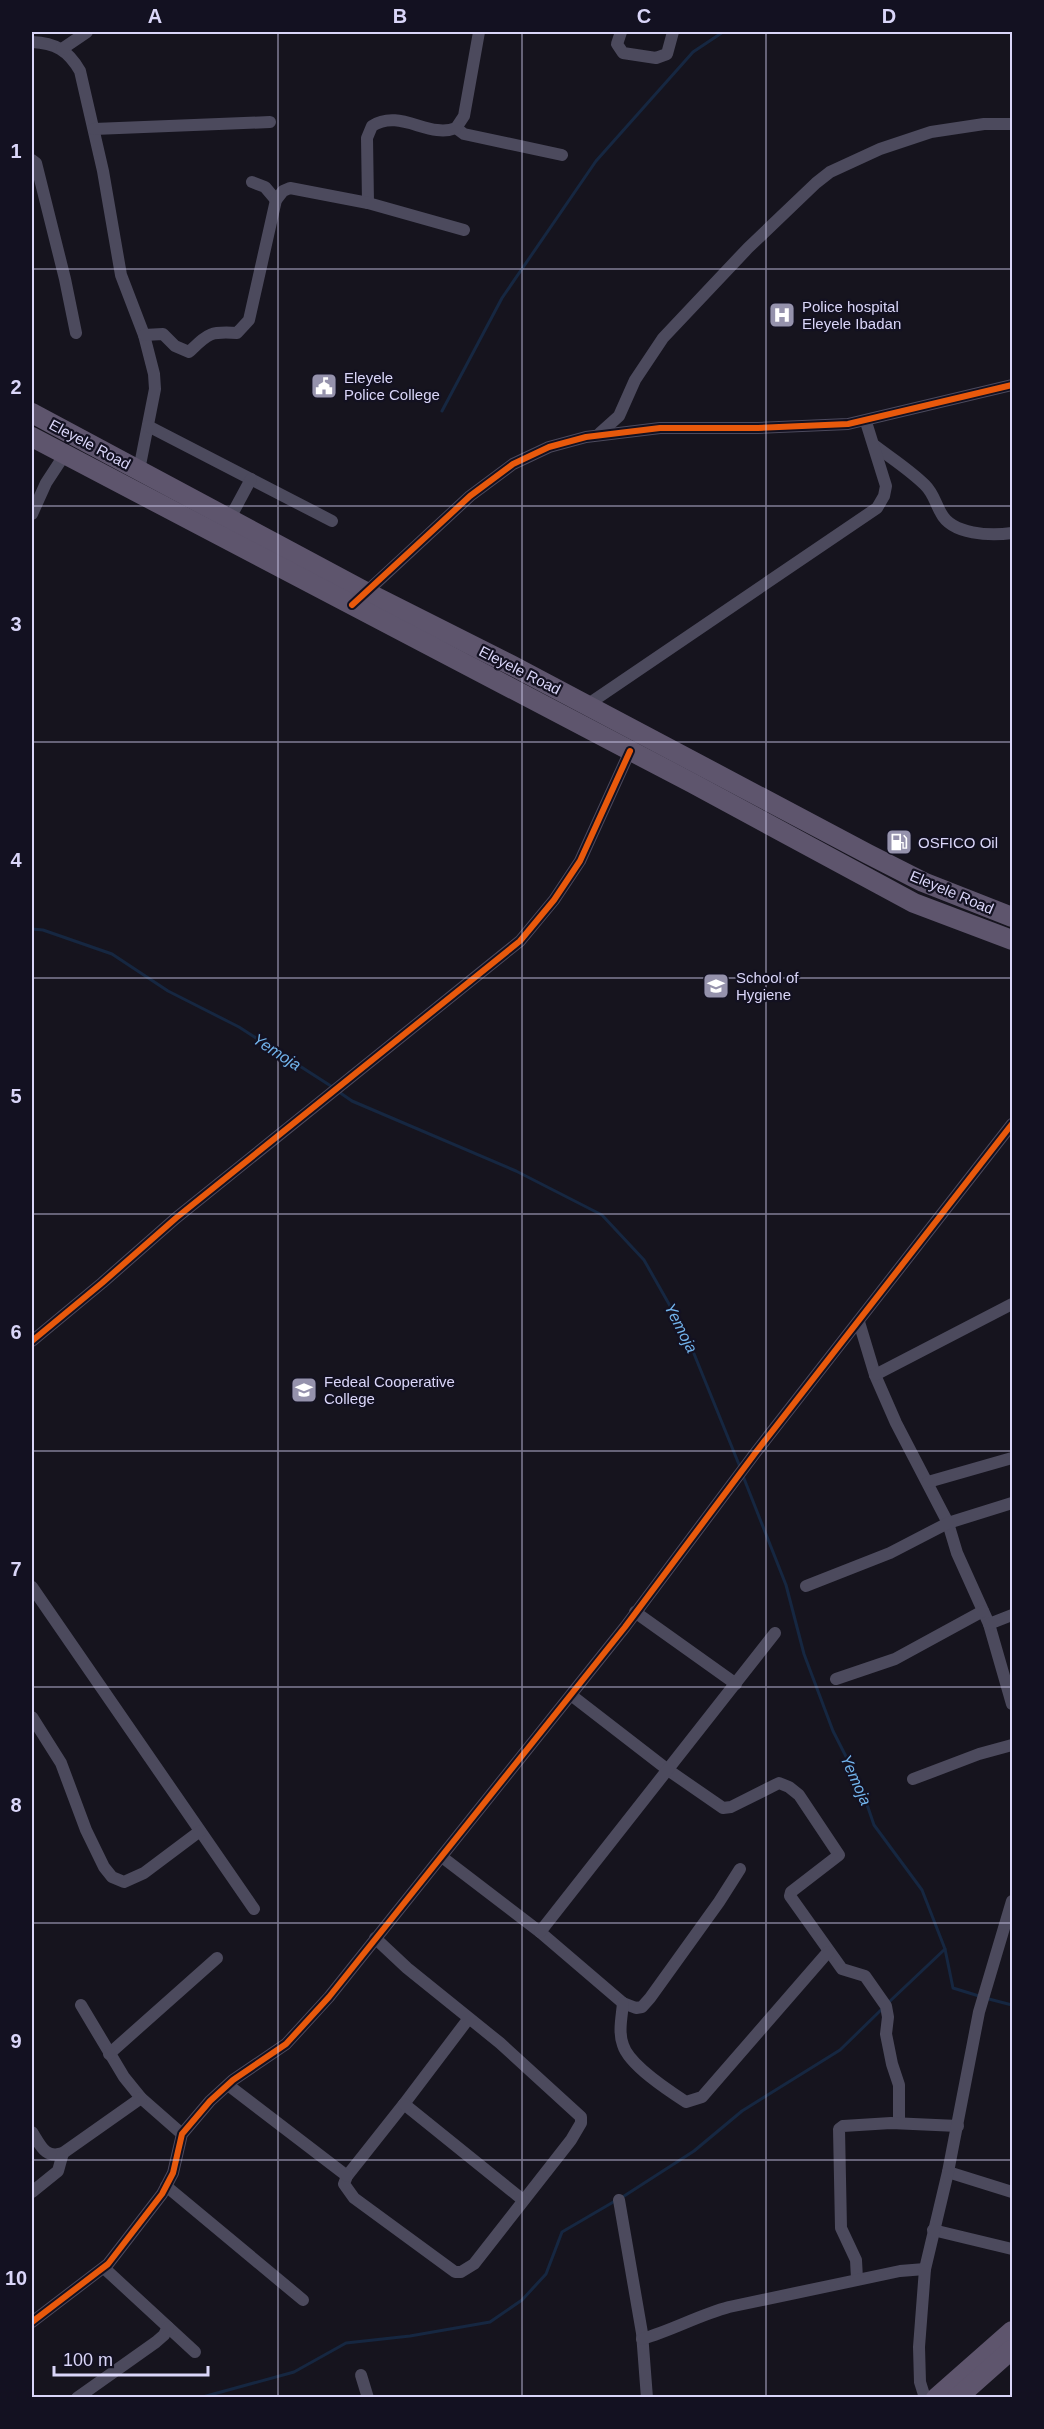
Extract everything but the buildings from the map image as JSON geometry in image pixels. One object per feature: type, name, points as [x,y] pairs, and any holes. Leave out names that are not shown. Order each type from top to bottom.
[{"type":"main road","name":"Eleyele Road","points":[[32,413],[230,518],[359,598],[630,751],[914,903],[1012,940]]},
{"type":"main road","name":"Eleyele Road","points":[[32,436],[64,454],[359,598],[587,705],[923,882],[1012,917]]},
{"type":"main road","points":[[914,903],[923,882]]},
{"type":"main road","points":[[936,2397],[1012,2331]]},
{"type":"main road","points":[[957,2397],[1012,2348]]},
{"type":"street","points":[[62,49],[87,32]]},
{"type":"street","points":[[368,203],[367,138],[372,126],[383,121],[396,120],[443,131],[456,128],[464,116],[479,32]]},
{"type":"street","points":[[621,32],[618,44],[623,53],[656,58],[667,54],[673,32]]},
{"type":"street","points":[[32,42],[46,43],[62,49],[80,71],[94,129],[122,275],[144,335],[155,389],[139,470]]},
{"type":"street","points":[[94,129],[270,122]]},
{"type":"street","points":[[597,436],[619,416],[634,380],[663,338],[748,248],[830,172],[861,157],[931,132],[984,124],[1012,124]]},
{"type":"street","points":[[456,128],[467,135],[562,155]]},
{"type":"street","points":[[32,160],[36,163],[76,333]]},
{"type":"street","points":[[252,182],[265,187],[276,200]]},
{"type":"street","points":[[144,335],[164,334],[175,346],[189,352],[203,338],[215,331],[237,333],[249,320],[276,200],[290,188],[368,203],[464,230]]},
{"type":"street","points":[[359,598],[470,496],[513,464],[549,447],[597,436],[660,428],[786,428],[866,422],[1012,385]]},
{"type":"street","points":[[587,705],[877,508],[884,496],[886,486],[866,422]]},
{"type":"street","points":[[148,426],[332,521]]},
{"type":"street","points":[[874,445],[924,484],[936,499],[941,514],[952,525],[967,531],[1012,533]]},
{"type":"street","points":[[32,513],[46,483],[64,454]]},
{"type":"street","points":[[230,518],[251,479]]},
{"type":"street","points":[[32,1341],[176,1218],[504,955],[535,924],[580,861],[630,751]]},
{"type":"street","points":[[32,2322],[104,2268],[166,2186],[173,2173],[182,2134],[210,2101],[228,2085],[286,2044],[329,1997],[571,1695],[756,1452],[1012,1124]]},
{"type":"street","points":[[875,1375],[1012,1304]]},
{"type":"street","points":[[859,1322],[875,1375],[896,1423],[948,1523],[957,1553],[989,1624],[1012,1704]]},
{"type":"street","points":[[928,1482],[1012,1458]]},
{"type":"street","points":[[806,1586],[890,1553],[948,1523],[1012,1503]]},
{"type":"street","points":[[32,1587],[254,1909]]},
{"type":"street","points":[[836,1679],[895,1659],[983,1611]]},
{"type":"street","points":[[635,1612],[736,1684]]},
{"type":"street","points":[[989,1624],[1012,1615]]},
{"type":"street","points":[[540,1932],[775,1633]]},
{"type":"street","points":[[571,1695],[668,1770],[723,1808],[731,1807],[779,1784],[789,1787],[799,1795],[839,1855],[791,1892],[790,1896],[842,1969],[865,1976],[884,2003],[888,2017],[886,2034],[899,2085],[899,2123]]},
{"type":"street","points":[[32,1717],[61,1763],[86,1830],[104,1867],[112,1877],[124,1882],[144,1873],[200,1831]]},
{"type":"street","points":[[913,1779],[979,1754],[1012,1745]]},
{"type":"street","points":[[442,1857],[540,1932],[623,2003],[636,2007],[642,2007],[650,1998],[740,1869]]},
{"type":"street","points":[[925,2397],[920,2382],[919,2347],[925,2269],[958,2126],[979,2012],[1012,1901]]},
{"type":"street","points":[[375,1938],[407,1968],[469,2018],[500,2043],[581,2117],[581,2123],[571,2140],[474,2264],[461,2272],[455,2272],[349,2193],[344,2184],[346,2176],[469,2018]]},
{"type":"street","points":[[623,2003],[621,2033],[623,2045],[630,2058],[686,2102],[696,2100],[702,2097],[723,2074],[828,1952]]},
{"type":"street","points":[[109,2054],[217,1958]]},
{"type":"street","points":[[81,2005],[109,2054],[141,2098],[182,2134]]},
{"type":"street","points":[[228,2085],[346,2176]]},
{"type":"street","points":[[32,2132],[50,2156],[63,2153],[141,2098]]},
{"type":"street","points":[[404,2104],[523,2200]]},
{"type":"street","points":[[856,2279],[856,2260],[841,2228],[839,2129],[843,2126],[899,2123],[958,2126]]},
{"type":"street","points":[[32,2192],[58,2171],[63,2153]]},
{"type":"street","points":[[948,2172],[1012,2192]]},
{"type":"street","points":[[166,2186],[303,2301]]},
{"type":"street","points":[[619,2200],[642,2339],[647,2397]]},
{"type":"street","points":[[933,2230],[1012,2249]]},
{"type":"street","points":[[104,2268],[195,2352]]},
{"type":"street","points":[[642,2339],[668,2332],[706,2313],[856,2279],[925,2269]]},
{"type":"street","points":[[77,2397],[156,2342],[164,2335],[168,2327]]},
{"type":"street","points":[[361,2375],[368,2397]]},
{"type":"waterway","points":[[442,411],[502,298],[596,161],[693,52],[723,32]]},
{"type":"waterway","name":"Yemoja","points":[[32,929],[43,930],[112,954],[168,991],[239,1027],[334,1088]]},
{"type":"waterway","name":"Yemoja","points":[[339,1092],[352,1101],[516,1171],[602,1215],[644,1260],[686,1334],[740,1467]]},
{"type":"waterway","name":"Yemoja","points":[[743,1476],[786,1585],[804,1654],[833,1731],[860,1784],[874,1825],[922,1890],[945,1949],[953,1988],[979,1996]]},
{"type":"waterway","points":[[889,2002],[945,1949]]},
{"type":"waterway","name":"Yemoja","points":[[985,1998],[1012,2005]]},
{"type":"waterway","points":[[621,2198],[694,2151],[742,2111],[840,2050],[882,2009]]},
{"type":"waterway","points":[[199,2398],[294,2372],[346,2343],[410,2336],[490,2322],[522,2300],[546,2274],[562,2232],[615,2201]]},
{"type":"cycle path","points":[[352,605],[470,496],[513,464],[549,447],[586,437],[660,428],[758,428],[848,424],[1012,385]]},
{"type":"cycle path","points":[[32,1341],[176,1218],[520,941],[554,900],[580,861],[630,751]]},
{"type":"cycle path","points":[[32,2322],[108,2264],[162,2194],[173,2173],[182,2134],[210,2101],[233,2080],[286,2044],[329,1997],[625,1627],[756,1452],[1012,1124]]},
{"type":"place","name":"Police hospital Eleyele Ibadan","points":[[782,315]]},
{"type":"place","name":"Eleyele Police College","points":[[324,386]]},
{"type":"place","name":"OSFICO Oil","points":[[899,842]]},
{"type":"place","name":"School of Hygiene","points":[[716,986]]},
{"type":"place","name":"Fedeal Cooperative College","points":[[304,1390]]}]
